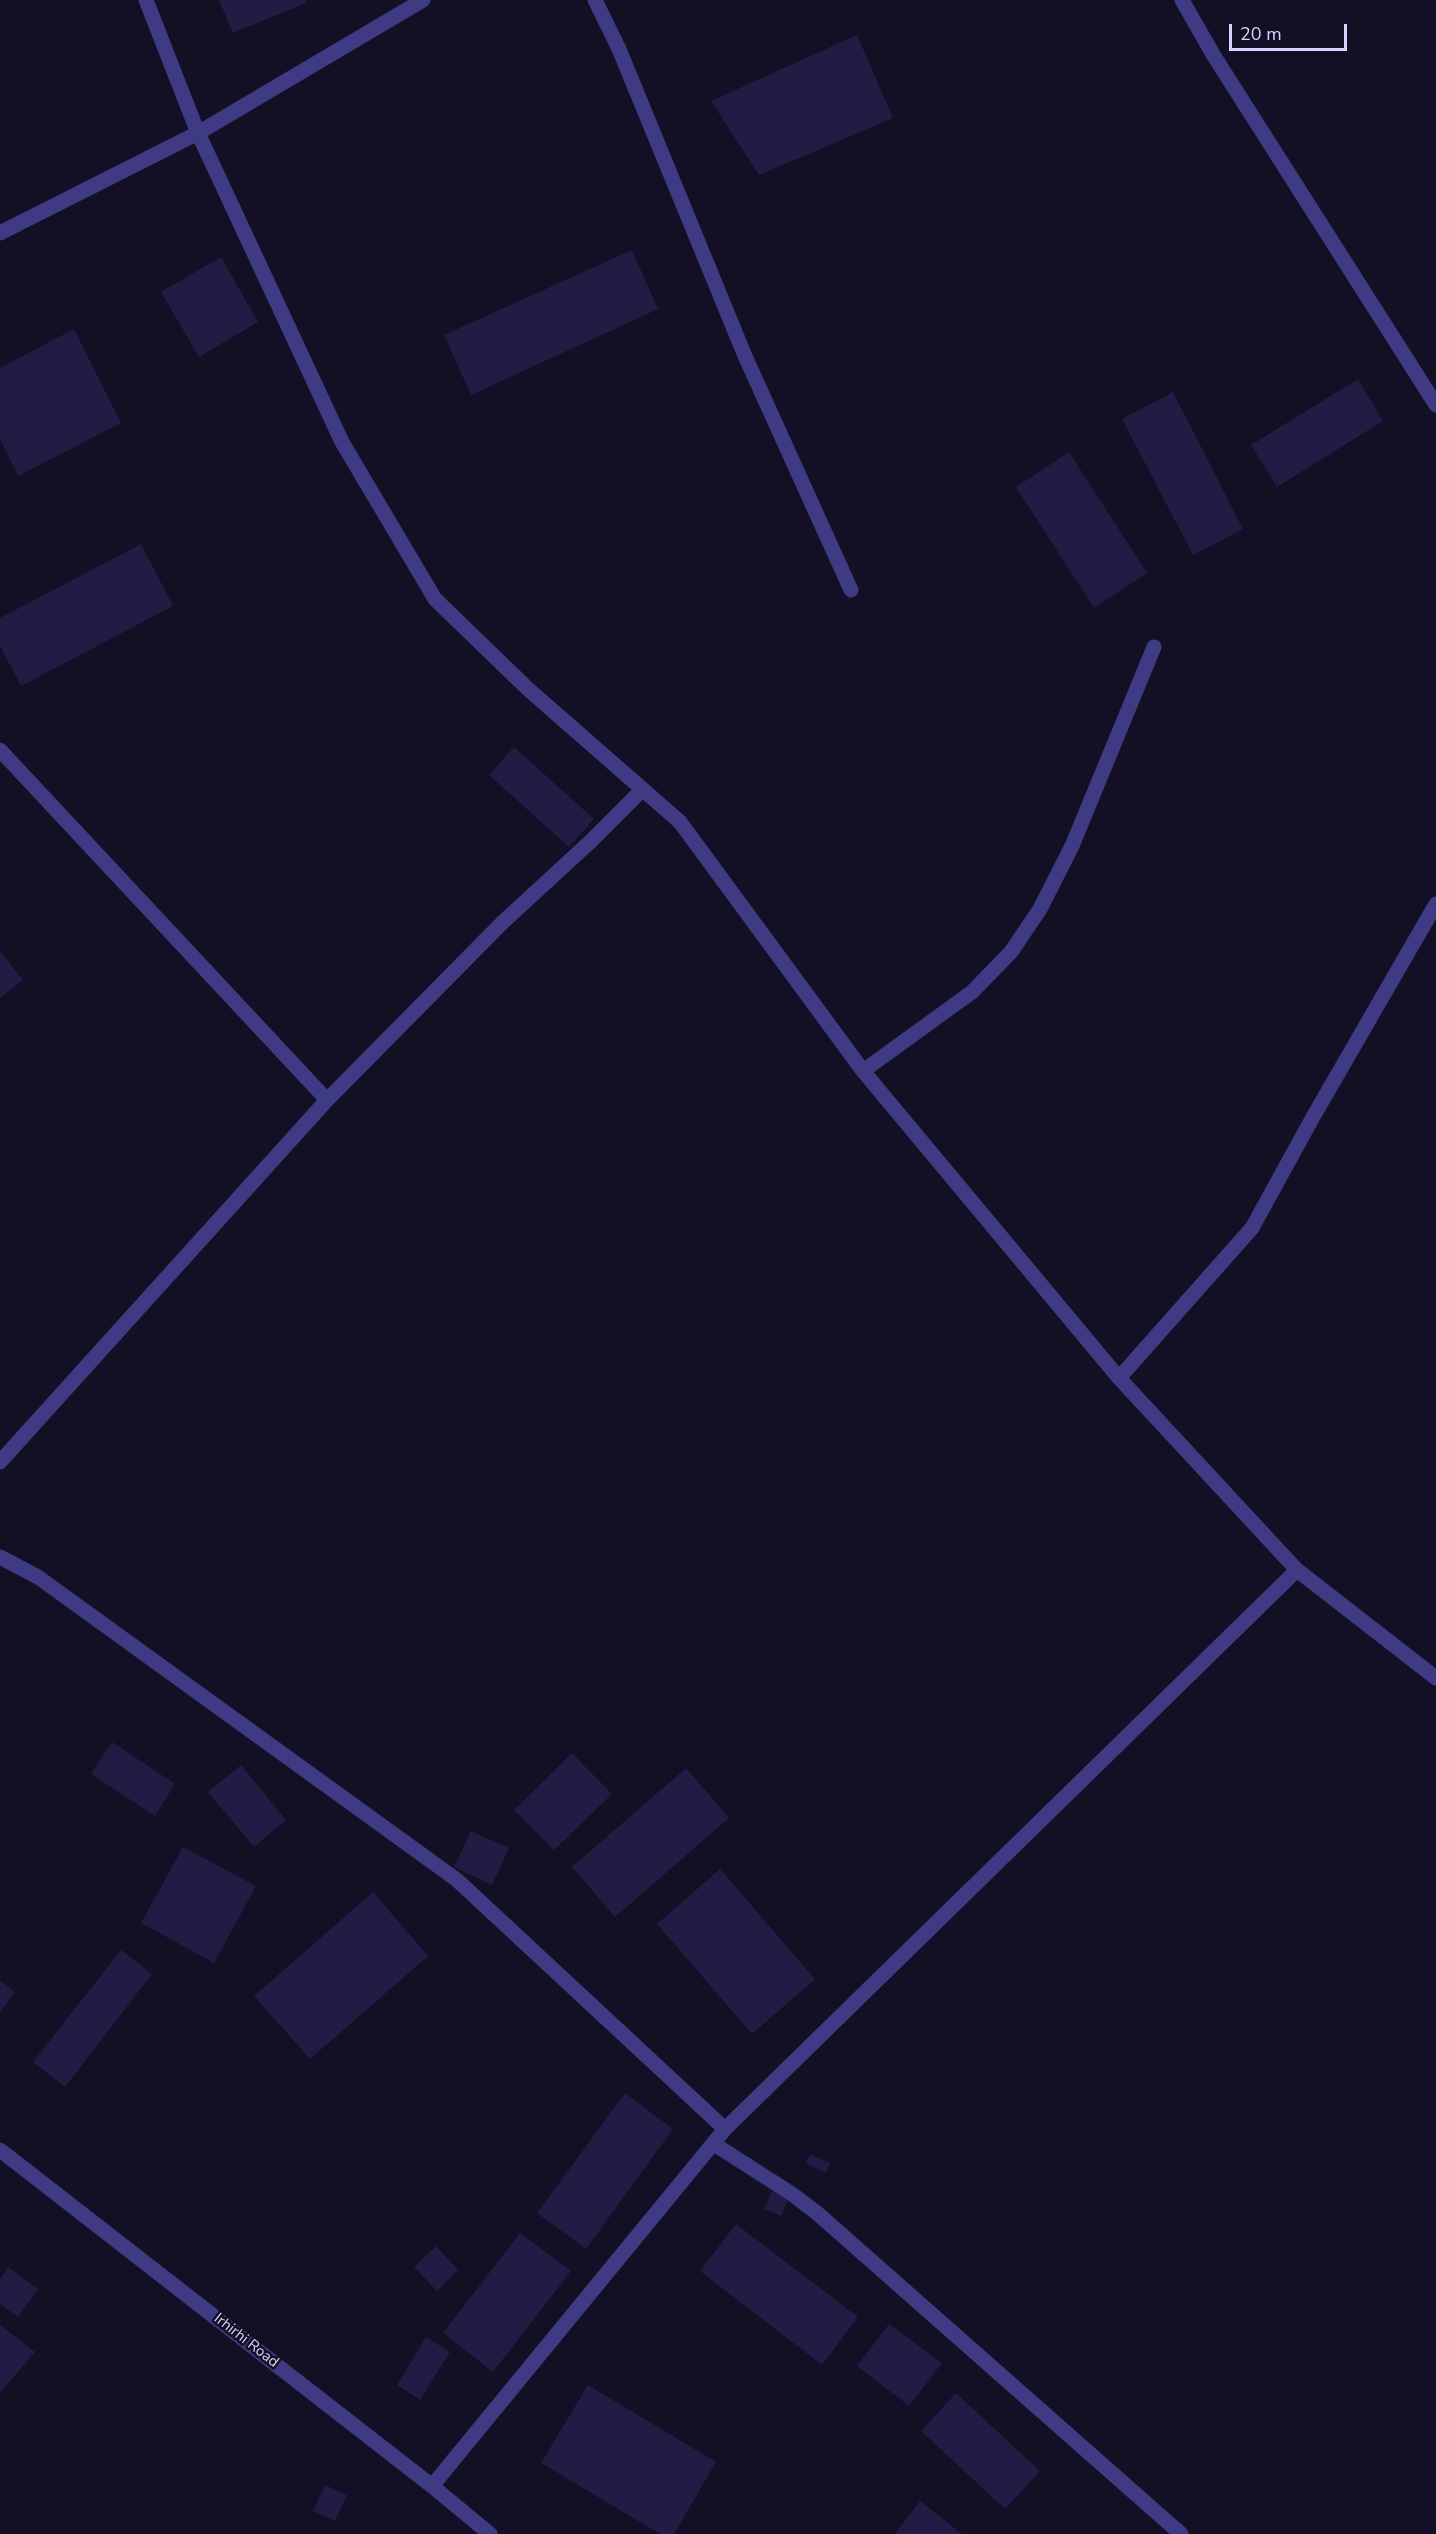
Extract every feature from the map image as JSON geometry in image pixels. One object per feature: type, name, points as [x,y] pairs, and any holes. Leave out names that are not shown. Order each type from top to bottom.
[{"type":"street","points":[[146,0],[198,133],[342,442],[435,599],[528,689],[680,822],[863,1071],[1119,1378],[1297,1570],[1436,1678]]},
{"type":"street","points":[[0,232],[198,133],[423,0]]},
{"type":"street","points":[[595,0],[619,49],[745,356],[851,590]]},
{"type":"street","points":[[1182,0],[1214,56],[1436,405]]},
{"type":"street","points":[[863,1071],[972,992],[1011,952],[1040,909],[1072,846],[1154,647]]},
{"type":"street","points":[[0,750],[327,1100]]},
{"type":"street","points":[[0,1462],[327,1100],[503,922],[591,841],[642,790]]},
{"type":"street","points":[[1119,1378],[1252,1228],[1312,1117],[1436,903]]},
{"type":"street","points":[[0,1557],[38,1577],[457,1880],[725,2128]]},
{"type":"street","points":[[432,2486],[725,2128],[1297,1570]]},
{"type":"street","points":[[714,2144],[792,2194],[817,2213],[1181,2534]]},
{"type":"street","name":"Irhirhi Road","points":[[0,2150],[432,2486],[490,2534]]},
{"type":"building","points":[[219,0],[305,0],[306,3],[233,33]]},
{"type":"building","points":[[857,35],[893,118],[759,175],[711,101]]},
{"type":"building","points":[[632,250],[658,309],[471,395],[444,335]]},
{"type":"building","points":[[221,257],[258,322],[199,357],[161,292]]},
{"type":"building","points":[[74,329],[121,423],[18,476],[0,439],[0,368]]},
{"type":"building","points":[[1358,379],[1383,421],[1277,487],[1251,445]]},
{"type":"building","points":[[1173,392],[1243,529],[1193,555],[1122,419]]},
{"type":"building","points":[[1069,452],[1147,573],[1094,608],[1016,487]]},
{"type":"building","points":[[141,544],[173,606],[21,686],[0,646],[0,618]]},
{"type":"building","points":[[514,747],[594,819],[569,847],[489,775]]},
{"type":"building","points":[[0,951],[23,980],[0,998]]},
{"type":"building","points":[[112,1742],[175,1784],[155,1816],[91,1774]]},
{"type":"building","points":[[572,1753],[612,1794],[554,1850],[514,1810]]},
{"type":"building","points":[[241,1765],[286,1820],[254,1847],[208,1792]]},
{"type":"building","points":[[686,1768],[729,1818],[615,1917],[572,1867]]},
{"type":"building","points":[[471,1831],[509,1848],[492,1885],[454,1867]]},
{"type":"building","points":[[183,1847],[256,1886],[214,1963],[141,1923]]},
{"type":"building","points":[[720,1869],[815,1979],[752,2034],[657,1924]]},
{"type":"building","points":[[373,1892],[428,1956],[310,2059],[254,1996]]},
{"type":"building","points":[[121,1950],[152,1974],[65,2087],[33,2062]]},
{"type":"building","points":[[0,1980],[15,1992],[0,2012]]},
{"type":"building","points":[[625,2093],[673,2129],[586,2249],[537,2213]]},
{"type":"building","points":[[810,2154],[830,2163],[826,2173],[806,2163]]},
{"type":"building","points":[[772,2191],[789,2199],[781,2216],[764,2209]]},
{"type":"building","points":[[736,2224],[858,2317],[822,2365],[700,2271]]},
{"type":"building","points":[[520,2233],[571,2271],[493,2372],[443,2333]]},
{"type":"building","points":[[436,2246],[458,2270],[437,2291],[414,2267]]},
{"type":"building","points":[[8,2267],[38,2289],[18,2317],[0,2304],[0,2280]]},
{"type":"building","points":[[889,2324],[942,2363],[909,2406],[857,2366]]},
{"type":"building","points":[[0,2325],[35,2352],[0,2393]]},
{"type":"building","points":[[426,2337],[450,2352],[420,2400],[397,2385]]},
{"type":"building","points":[[588,2385],[716,2462],[674,2534],[660,2534],[541,2463]]},
{"type":"building","points":[[956,2393],[1040,2471],[1005,2509],[921,2431]]},
{"type":"building","points":[[325,2485],[347,2495],[335,2521],[313,2511]]},
{"type":"building","points":[[920,2501],[962,2534],[895,2534]]}]
